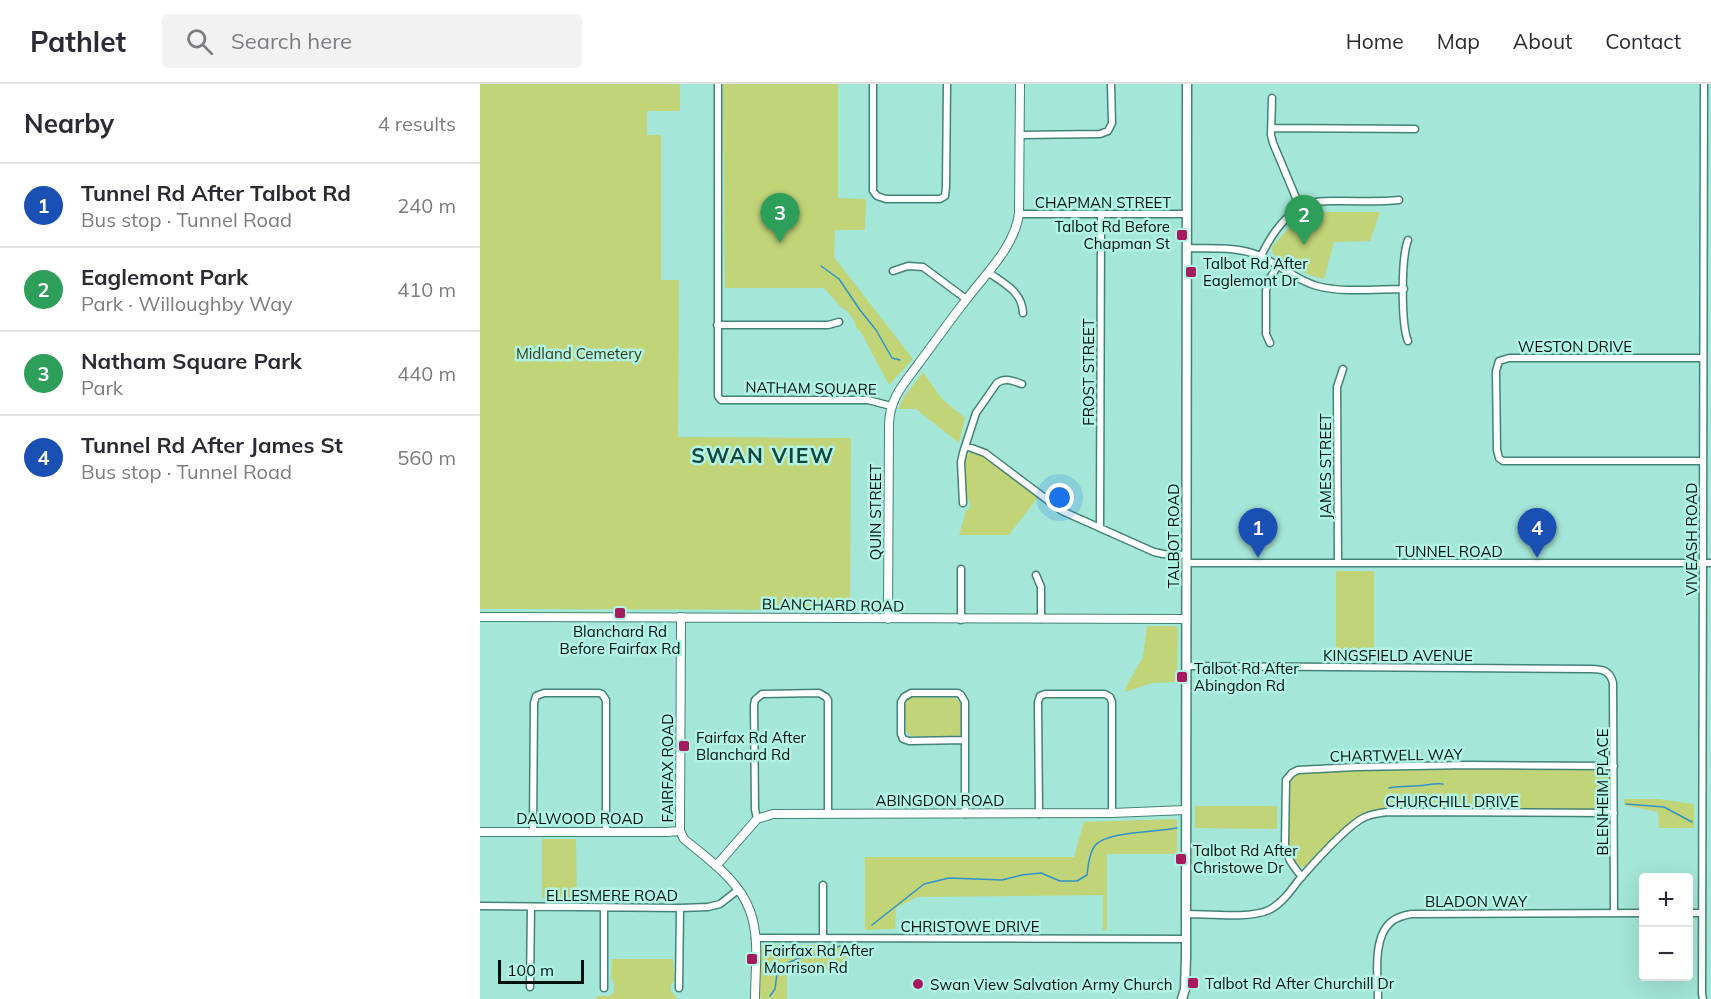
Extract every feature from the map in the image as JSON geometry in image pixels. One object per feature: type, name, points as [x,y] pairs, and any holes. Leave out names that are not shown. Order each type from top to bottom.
[{"type":"main road","name":"TALBOT ROAD","points":[[1182,999],[1185,989],[1186,939],[1187,84]]},
{"type":"main road","name":"TALBOT ROAD","points":[[1185,989],[1189,999]]},
{"type":"street","name":"NATHAM SQUARE","points":[[718,84],[717,392],[719,398],[721,400],[872,401],[891,406],[901,387],[1012,240],[1019,214],[1020,84]]},
{"type":"street","points":[[873,84],[873,191],[877,196],[886,199],[940,199],[945,196],[947,84]]},
{"type":"street","points":[[1020,135],[1100,134],[1108,131],[1112,123],[1111,84]]},
{"type":"street","name":"VIVEASH ROAD","points":[[1701,997],[1703,358],[1707,341],[1704,84]]},
{"type":"street","points":[[1272,98],[1273,143],[1299,209]]},
{"type":"street","points":[[1272,128],[1415,129]]},
{"type":"street","points":[[1261,256],[1280,224],[1311,203],[1400,200]]},
{"type":"street","name":"CHAPMAN STREET","points":[[1019,214],[1187,214]]},
{"type":"street","name":"FROST STREET","points":[[1100,528],[1101,215]]},
{"type":"street","points":[[1408,240],[1404,252],[1404,328],[1408,341]]},
{"type":"street","points":[[1187,248],[1225,249],[1261,256],[1307,283],[1326,288],[1404,289]]},
{"type":"street","points":[[893,271],[908,266],[923,267],[966,299]]},
{"type":"street","points":[[1270,343],[1266,334],[1266,291],[1268,281],[1277,267]]},
{"type":"street","points":[[988,272],[1016,293],[1021,299],[1023,313]]},
{"type":"street","points":[[717,325],[828,325],[839,322]]},
{"type":"street","name":"WESTON DRIVE","points":[[1703,358],[1509,358],[1499,361],[1497,450],[1499,458],[1503,461],[1703,461]]},
{"type":"street","name":"JAMES STREET","points":[[1338,563],[1337,387],[1342,369]]},
{"type":"street","points":[[963,503],[962,462],[976,413],[996,383],[1005,379],[1022,384]]},
{"type":"street","name":"QUIN STREET","points":[[888,620],[891,406]]},
{"type":"street","name":"TUNNEL ROAD","points":[[966,446],[985,453],[1062,511],[1154,552],[1186,559],[1338,563],[1711,563]]},
{"type":"street","points":[[961,569],[961,620]]},
{"type":"street","points":[[1036,575],[1041,587],[1041,620]]},
{"type":"street","name":"BLANCHARD ROAD","points":[[480,617],[888,620],[1186,619]]},
{"type":"street","name":"FAIRFAX ROAD","points":[[681,617],[680,831],[684,839],[716,866],[738,890],[749,909],[755,938],[755,999]]},
{"type":"street","name":"KINGSFIELD AVENUE","points":[[1187,666],[1601,669],[1608,673]]},
{"type":"street","name":"BLENHEIM PLACE","points":[[1608,673],[1613,684],[1614,913]]},
{"type":"street","points":[[533,832],[534,699],[540,694],[555,693],[599,693],[606,700],[606,832]]},
{"type":"street","points":[[716,866],[757,819],[754,705],[755,700],[762,694],[819,693],[828,700],[828,813]]},
{"type":"street","points":[[965,740],[909,741],[903,739],[901,702],[904,697],[911,693],[958,693],[965,702],[965,740],[965,814]]},
{"type":"street","points":[[1039,814],[1038,702],[1040,696],[1045,694],[1105,694],[1110,697],[1112,702],[1112,813]]},
{"type":"street","name":"CHARTWELL WAY","points":[[1302,877],[1291,865],[1286,855],[1286,780],[1289,775],[1298,770],[1469,765],[1614,766]]},
{"type":"street","name":"ABINGDON ROAD","points":[[757,819],[773,814],[1039,814],[1186,810]]},
{"type":"street","name":"CHURCHILL DRIVE","points":[[1186,914],[1251,914],[1274,908],[1352,825],[1373,814],[1387,812],[1614,813]]},
{"type":"street","name":"DALWOOD ROAD","points":[[480,832],[680,831]]},
{"type":"street","points":[[823,885],[823,937]]},
{"type":"street","name":"ELLESMERE ROAD","points":[[480,906],[708,907],[720,904],[738,890]]},
{"type":"street","points":[[530,987],[531,907]]},
{"type":"street","points":[[604,907],[604,988]]},
{"type":"street","points":[[679,988],[680,908]]},
{"type":"street","name":"BLADON WAY","points":[[1378,999],[1379,941],[1387,925],[1397,918],[1412,914],[1639,913]]},
{"type":"street","points":[[1693,913],[1702,913]]},
{"type":"street","name":"CHRISTOWE DRIVE","points":[[755,938],[1186,939]]},
{"type":"green space","name":"Midland Cemetery","points":[[480,84],[680,84],[680,111],[647,111],[647,135],[661,135],[661,280],[679,280],[678,437],[851,438],[850,610],[480,609]]},
{"type":"green space","points":[[723,84],[838,84],[838,198],[866,199],[865,230],[835,230],[834,257],[913,359],[889,385],[854,320],[824,288],[725,288]]},
{"type":"green space","points":[[1311,212],[1380,212],[1370,241],[1334,242],[1324,279],[1309,275],[1273,254],[1272,247],[1300,215]]},
{"type":"green space","points":[[923,372],[942,399],[965,418],[959,443],[916,409],[898,409]]},
{"type":"green space","points":[[970,452],[983,456],[1038,497],[1009,535],[959,535],[966,511],[971,504],[965,493],[964,467],[966,456]]},
{"type":"green space","points":[[1336,571],[1374,571],[1374,657],[1336,657]]},
{"type":"green space","points":[[1147,626],[1178,628],[1177,682],[1152,683],[1125,692],[1143,657]]},
{"type":"green space","points":[[913,697],[955,698],[963,704],[963,731],[955,737],[911,736],[906,731],[905,704]]},
{"type":"green space","points":[[1463,765],[1609,768],[1611,771],[1611,802],[1608,808],[1598,810],[1395,809],[1364,814],[1350,823],[1311,865],[1302,867],[1292,857],[1288,849],[1289,785],[1291,778],[1296,774]]},
{"type":"green space","points":[[1624,799],[1658,799],[1694,804],[1694,828],[1659,828],[1658,812],[1624,805]]},
{"type":"green space","points":[[1195,806],[1277,806],[1277,829],[1195,828]]},
{"type":"green space","points":[[1177,819],[1177,854],[1107,854],[1107,930],[1103,930],[1103,895],[917,897],[896,908],[895,929],[865,930],[865,857],[1074,857],[1084,822]]},
{"type":"green space","points":[[542,839],[576,839],[577,898],[542,898]]},
{"type":"green space","points":[[766,945],[848,945],[848,969],[787,969],[787,999],[761,999],[760,948]]},
{"type":"green space","points":[[612,959],[673,959],[674,981],[671,991],[676,999],[597,999],[597,996],[609,996],[614,992],[611,977]]},
{"type":"waterway","points":[[821,266],[839,279],[876,330],[892,358],[900,360]]},
{"type":"waterway","points":[[1389,788],[1443,784]]},
{"type":"waterway","points":[[1626,804],[1664,807],[1692,822]]},
{"type":"waterway","points":[[872,925],[924,884],[949,878],[1002,880],[1041,873],[1060,881],[1077,881],[1087,875],[1091,853],[1100,842],[1120,835],[1177,828]]},
{"type":"waterway","points":[[770,996],[775,989],[777,974],[783,965],[840,946]]},
{"type":"place","name":"Talbot Rd Before Chapman St","points":[[1182,235]]},
{"type":"place","name":"Natham Square Park","points":[[780,243]]},
{"type":"place","name":"Eaglemont Park","points":[[1304,245]]},
{"type":"place","name":"Talbot Rd After Eaglemont Dr","points":[[1191,272]]},
{"type":"place","name":"Tunnel Rd After Talbot Rd","points":[[1258,558]]},
{"type":"place","name":"Tunnel Rd After James St","points":[[1537,558]]},
{"type":"place","name":"Blanchard Rd Before Fairfax Rd","points":[[620,613]]},
{"type":"place","name":"Talbot Rd After Abingdon Rd","points":[[1182,677]]},
{"type":"place","name":"Fairfax Rd After Blanchard Rd","points":[[684,746]]},
{"type":"place","name":"Talbot Rd After Christowe Dr","points":[[1181,859]]},
{"type":"place","name":"Fairfax Rd After Morrison Rd","points":[[752,959]]},
{"type":"place","name":"Talbot Rd After Churchill Dr","points":[[1193,983]]},
{"type":"place","name":"Swan View Salvation Army Church","points":[[918,984]]},
{"type":"district","name":"SWAN VIEW","points":[[763,455]]}]
